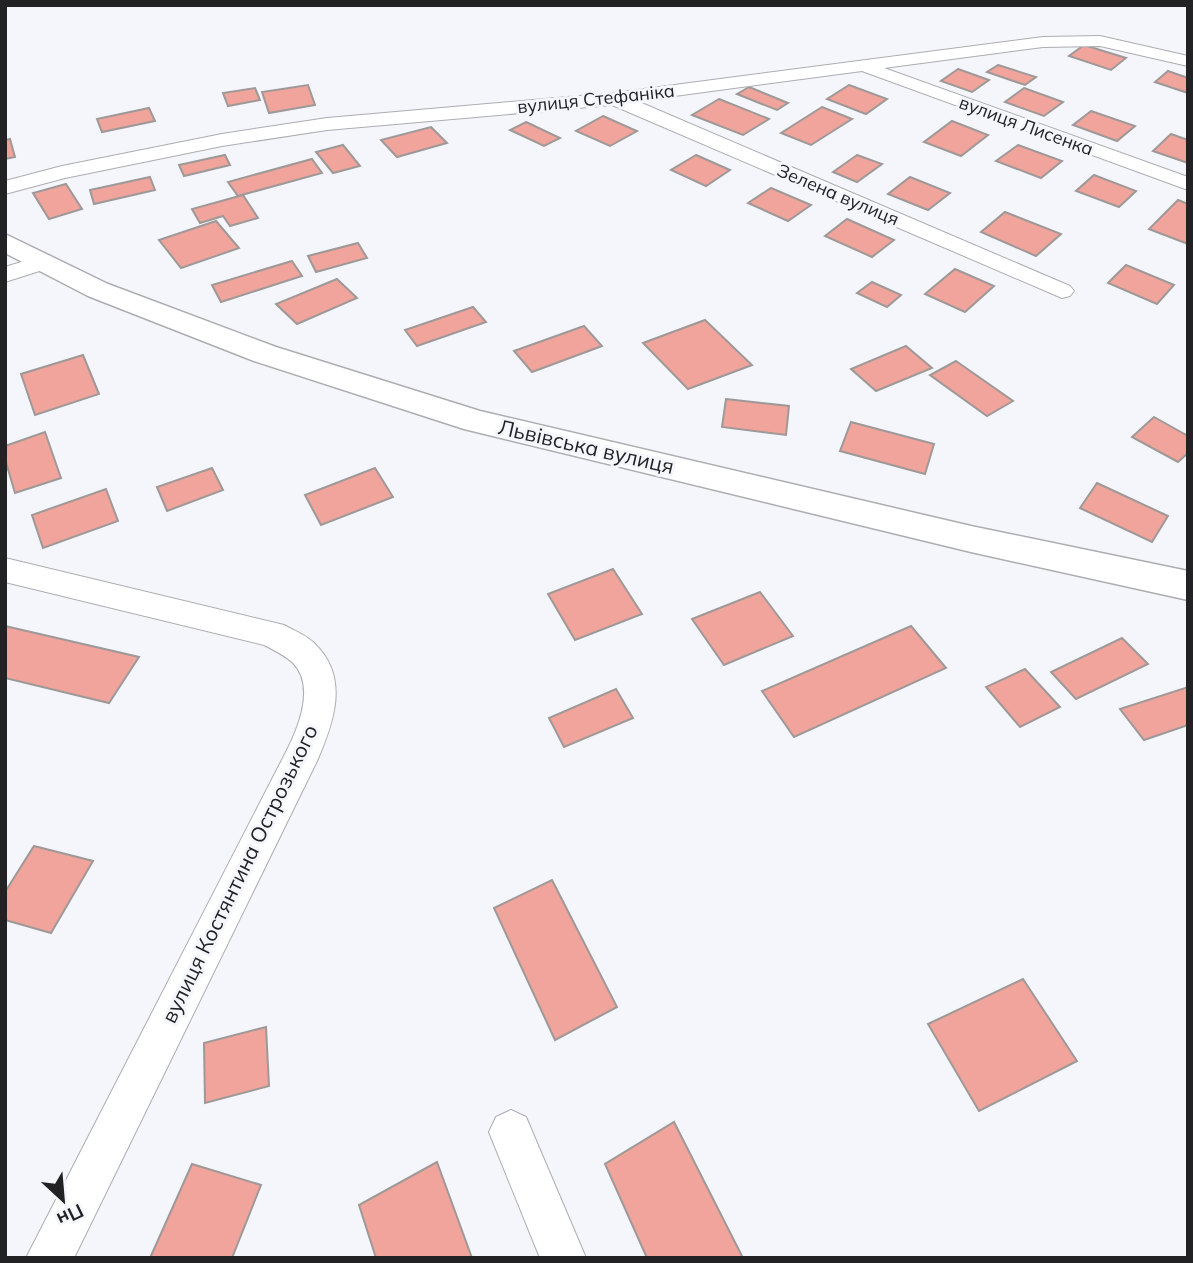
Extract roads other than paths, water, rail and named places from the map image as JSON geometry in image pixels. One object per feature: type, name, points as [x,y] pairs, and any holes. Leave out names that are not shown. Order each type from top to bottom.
[{"type":"street","name":"вулиця Стефаніка","points":[[5,187],[62,172],[222,140],[327,124],[614,99],[1072,41],[1119,44],[1188,61]]},
{"type":"street","name":"вулиця Лисенка","points":[[864,68],[1188,184]]},
{"type":"street","name":"Зелена вулиця","points":[[614,99],[1062,291]]},
{"type":"street","name":"Львівська вулиця","points":[[5,242],[99,290],[265,354],[475,421],[971,539],[1188,586]]},
{"type":"street","points":[[5,275],[44,262]]},
{"type":"street","name":"вулиця Костянтина Острозького","points":[[5,570],[273,634],[307,655],[318,674],[321,701],[316,723],[284,793],[49,1258]]},
{"type":"street","points":[[511,1132],[563,1258]]}]
